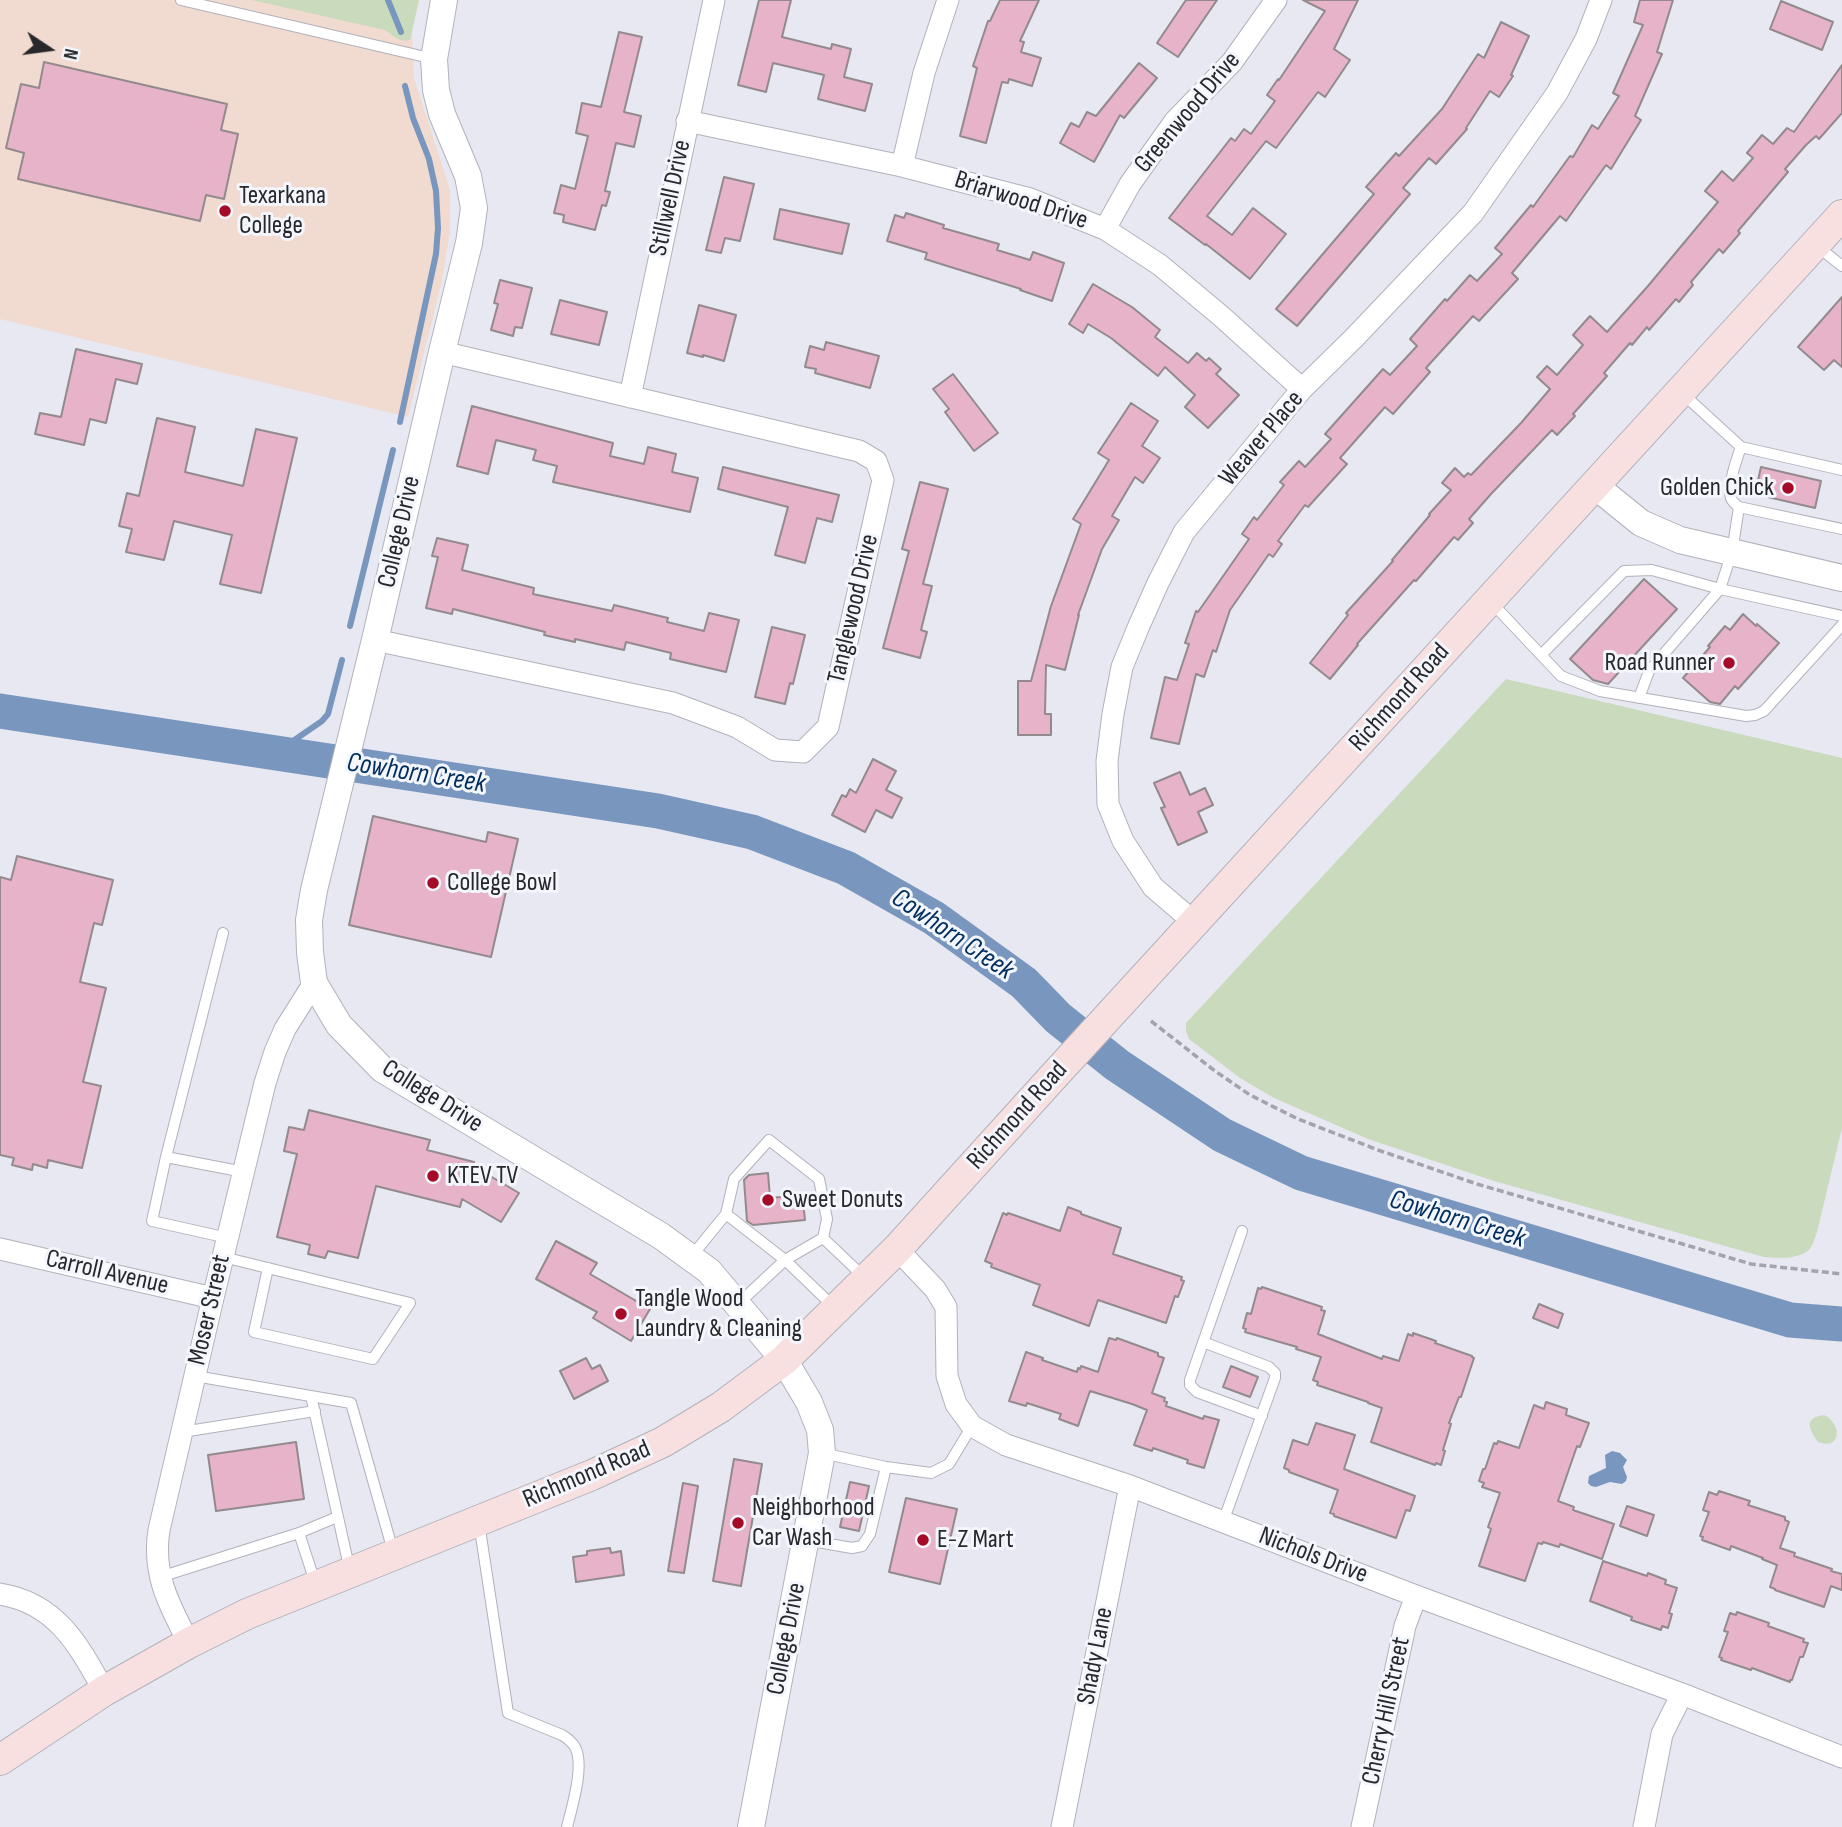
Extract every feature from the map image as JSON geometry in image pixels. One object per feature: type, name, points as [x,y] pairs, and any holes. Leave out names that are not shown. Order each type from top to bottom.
[{"type":"main road","name":"Richmond Road","points":[[0,1760],[104,1691],[189,1643],[247,1614],[592,1475],[663,1442],[721,1407],[784,1360],[897,1249],[1842,215]]},
{"type":"street","name":"College Drive","points":[[444,0],[434,59],[436,90],[442,114],[468,176],[474,208],[469,243],[314,890],[309,920],[314,983],[339,1025],[382,1069],[661,1236],[709,1271],[784,1360],[812,1411],[820,1430],[822,1453],[751,1827]]},
{"type":"street","name":"Stillwell Drive","points":[[630,397],[714,0]]},
{"type":"street","points":[[902,166],[925,73],[947,0]]},
{"type":"street","name":"Greenwood Drive","points":[[1105,229],[1130,184],[1175,121],[1232,62],[1276,0]]},
{"type":"street","name":"Weaver Place","points":[[1195,923],[1153,887],[1123,841],[1108,804],[1107,761],[1112,714],[1122,667],[1138,628],[1184,533],[1302,389],[1473,213],[1557,93],[1586,39],[1601,0]]},
{"type":"street","name":"Briarwood Drive","points":[[687,121],[902,166],[1030,199],[1105,229],[1160,265],[1302,389]]},
{"type":"street","name":"Tanglewood Drive","points":[[375,640],[673,703],[737,727],[775,750],[803,752],[828,727],[883,480],[876,461],[859,451],[442,352]]},
{"type":"street","points":[[1594,485],[1641,523],[1680,540],[1842,578]]},
{"type":"street","name":"Moser Street","points":[[189,1643],[170,1606],[160,1577],[157,1545],[225,1247],[275,1052],[285,1030],[314,983]]},
{"type":"street","name":"Carroll Avenue","points":[[0,1249],[213,1298]]},
{"type":"street","name":"Nichols Drive","points":[[897,1249],[935,1289],[946,1307],[947,1376],[956,1404],[972,1426],[1006,1445],[1130,1486],[1842,1757]]},
{"type":"street","name":"Shady Lane","points":[[1062,1827],[1130,1486]]},
{"type":"street","points":[[0,1594],[23,1600],[63,1627],[83,1653],[104,1691]]},
{"type":"street","name":"Cherry Hill Street","points":[[1362,1827],[1405,1626],[1416,1596]]},
{"type":"street","points":[[1644,1827],[1662,1734],[1682,1694]]},
{"type":"lane","points":[[181,0],[434,59]]},
{"type":"lane","points":[[1815,244],[1842,266]]},
{"type":"lane","points":[[1680,392],[1741,447],[1842,470]]},
{"type":"lane","points":[[1741,447],[1730,497],[1739,507],[1842,529]]},
{"type":"lane","points":[[1639,698],[1649,671],[1720,589],[1732,552],[1739,507]]},
{"type":"lane","points":[[1541,655],[1624,571],[1652,570],[1720,589],[1842,616]]},
{"type":"lane","points":[[1489,601],[1562,676],[1600,691],[1746,716],[1764,711],[1842,625]]},
{"type":"lane","points":[[223,933],[152,1221],[225,1247],[268,1268],[410,1303],[373,1359],[254,1332],[268,1268]]},
{"type":"lane","points":[[691,1257],[726,1214],[734,1179],[769,1140],[819,1179],[827,1219],[823,1238],[785,1260],[737,1306]]},
{"type":"lane","points":[[166,1157],[244,1172]]},
{"type":"lane","points":[[726,1214],[785,1260],[836,1309]]},
{"type":"lane","points":[[1242,1231],[1190,1385],[1193,1390],[1262,1416]]},
{"type":"lane","points":[[823,1238],[867,1279]]},
{"type":"lane","points":[[1203,1342],[1273,1369],[1275,1378],[1223,1522]]},
{"type":"lane","points":[[195,1376],[351,1403],[394,1554]]},
{"type":"lane","points":[[311,1396],[350,1572]]},
{"type":"lane","points":[[182,1432],[315,1410]]},
{"type":"lane","points":[[822,1453],[886,1467],[931,1473],[949,1464],[972,1426]]},
{"type":"lane","points":[[806,1540],[852,1548],[862,1546],[870,1534],[886,1467]]},
{"type":"lane","points":[[160,1577],[299,1533],[337,1517]]},
{"type":"lane","points":[[479,1520],[508,1713],[562,1735],[570,1740],[578,1755],[579,1765],[567,1827]]},
{"type":"lane","points":[[299,1533],[316,1585]]},
{"type":"path","points":[[1151,1021],[1250,1095],[1298,1119],[1378,1150],[1477,1184],[1752,1264],[1842,1274]]},
{"type":"shaded area","name":"Texarkana College","points":[[0,0],[419,0],[412,30],[414,78],[450,190],[450,232],[441,285],[408,417],[0,319]]},
{"type":"green space","points":[[252,0],[419,0],[410,40],[402,40],[385,30]]},
{"type":"green space","points":[[1506,679],[1842,758],[1842,1128],[1817,1232],[1810,1249],[1805,1253],[1788,1258],[1764,1257],[1494,1181],[1368,1139],[1274,1098],[1240,1078],[1189,1039],[1186,1023]]},
{"type":"green space","points":[[1824,1415],[1836,1429],[1837,1435],[1832,1443],[1818,1442],[1812,1433],[1811,1421]]},
{"type":"water","points":[[1612,1451],[1620,1453],[1627,1460],[1623,1467],[1626,1481],[1622,1484],[1610,1482],[1591,1486],[1588,1483],[1589,1476],[1606,1468],[1605,1455]]},
{"type":"building","points":[[759,0],[791,0],[782,37],[831,49],[832,44],[851,49],[844,77],[872,84],[865,111],[818,99],[824,75],[773,63],[766,92],[738,85]]},
{"type":"building","points":[[1000,0],[1039,0],[1020,41],[1024,42],[1021,52],[1041,58],[1032,86],[1009,79],[1008,83],[1002,82],[986,143],[960,136],[977,68],[973,66],[988,21]]},
{"type":"building","points":[[1186,0],[1217,0],[1178,57],[1157,43]]},
{"type":"building","points":[[1303,0],[1358,0],[1334,49],[1350,60],[1325,97],[1318,92],[1276,148],[1266,141],[1207,216],[1232,235],[1253,208],[1286,234],[1250,279],[1169,218],[1231,138],[1235,141],[1244,129],[1251,134],[1275,101],[1267,95],[1325,11]]},
{"type":"building","points":[[1640,0],[1673,0],[1657,52],[1662,54],[1635,116],[1641,120],[1611,169],[1606,165],[1566,221],[1560,216],[1512,273],[1518,279],[1479,321],[1473,316],[1426,368],[1430,372],[1393,414],[1385,407],[1340,458],[1347,464],[1308,507],[1305,505],[1278,541],[1282,544],[1273,557],[1269,554],[1230,610],[1216,652],[1213,650],[1204,677],[1196,674],[1179,744],[1151,738],[1165,677],[1177,680],[1189,644],[1185,643],[1196,611],[1198,612],[1249,539],[1242,534],[1254,517],[1257,520],[1284,485],[1280,482],[1299,461],[1305,467],[1331,439],[1325,434],[1383,369],[1390,375],[1417,346],[1410,339],[1445,299],[1447,301],[1470,275],[1477,281],[1502,254],[1495,248],[1531,205],[1533,207],[1570,156],[1573,157],[1592,125],[1598,129],[1619,96],[1613,93],[1643,25],[1634,22]]},
{"type":"building","points":[[1781,1],[1833,22],[1822,50],[1770,29]]},
{"type":"building","points":[[1501,22],[1529,36],[1511,75],[1513,76],[1499,97],[1490,91],[1467,129],[1436,164],[1429,158],[1403,188],[1410,194],[1297,326],[1276,309],[1374,194],[1366,187],[1396,153],[1399,156],[1442,109],[1478,54],[1484,58]]},
{"type":"building","points":[[619,32],[642,37],[624,112],[641,116],[634,147],[616,143],[605,191],[610,192],[606,206],[602,205],[595,230],[563,222],[564,215],[554,213],[561,185],[575,189],[588,136],[576,133],[582,103],[601,107]]},
{"type":"building","points":[[44,62],[227,104],[221,130],[238,134],[224,199],[206,195],[200,221],[18,179],[24,153],[6,148],[21,84],[39,88]]},
{"type":"building","points":[[1139,63],[1157,78],[1124,118],[1120,115],[1094,162],[1060,143],[1071,123],[1079,127],[1087,112],[1096,116]]},
{"type":"building","points":[[1842,65],[1842,113],[1819,139],[1816,136],[1785,169],[1788,172],[1723,253],[1719,249],[1691,282],[1693,285],[1679,302],[1676,299],[1649,330],[1647,327],[1632,345],[1630,343],[1604,373],[1607,376],[1573,414],[1575,416],[1557,435],[1552,430],[1491,494],[1469,519],[1473,523],[1458,540],[1454,537],[1416,581],[1414,580],[1330,679],[1310,663],[1348,615],[1346,613],[1451,490],[1442,483],[1455,468],[1464,477],[1468,473],[1471,475],[1550,389],[1537,377],[1547,366],[1557,375],[1583,345],[1573,335],[1590,316],[1607,332],[1718,202],[1705,191],[1722,171],[1733,181],[1753,158],[1747,153],[1762,135],[1773,144],[1787,128],[1794,132]]},
{"type":"building","points":[[724,177],[754,184],[740,241],[725,238],[721,253],[706,250]]},
{"type":"building","points":[[780,209],[849,224],[842,254],[774,239]]},
{"type":"building","points":[[906,213],[944,225],[943,228],[999,244],[997,250],[1030,260],[1033,252],[1064,263],[1052,301],[925,259],[927,253],[887,241],[895,215],[904,218]]},
{"type":"building","points":[[500,280],[532,288],[522,328],[515,327],[513,336],[491,330],[498,304],[494,303]]},
{"type":"building","points":[[1093,284],[1132,307],[1160,330],[1155,337],[1188,363],[1197,353],[1206,361],[1209,358],[1221,369],[1216,374],[1239,395],[1208,428],[1185,407],[1195,395],[1165,367],[1158,376],[1111,338],[1088,324],[1083,333],[1069,324]]},
{"type":"building","points":[[1842,297],[1842,367],[1834,360],[1824,370],[1798,347]]},
{"type":"building","points":[[560,300],[607,312],[599,345],[551,334]]},
{"type":"building","points":[[699,305],[736,315],[724,361],[687,353]]},
{"type":"building","points":[[826,342],[879,356],[870,388],[815,373],[816,369],[805,367],[810,346],[824,350]]},
{"type":"building","points":[[76,349],[142,364],[137,384],[116,379],[106,423],[90,419],[84,445],[35,434],[40,413],[61,417]]},
{"type":"building","points":[[953,374],[998,433],[974,451],[945,412],[949,409],[933,389]]},
{"type":"building","points":[[1131,403],[1158,421],[1142,446],[1160,458],[1143,483],[1135,477],[1112,516],[1119,520],[1102,549],[1078,615],[1065,670],[1046,665],[1045,714],[1051,714],[1051,735],[1018,735],[1018,681],[1031,681],[1051,606],[1081,524],[1073,519],[1109,460],[1098,453]]},
{"type":"building","points":[[472,406],[613,443],[610,456],[644,464],[648,447],[676,454],[672,472],[698,478],[690,512],[553,482],[557,466],[533,460],[536,450],[496,440],[488,474],[457,466]]},
{"type":"building","points":[[157,418],[195,427],[185,472],[243,486],[256,429],[297,438],[261,593],[220,584],[232,535],[174,521],[164,560],[126,552],[132,529],[119,526],[127,493],[139,496]]},
{"type":"building","points":[[723,467],[839,495],[832,522],[817,518],[805,563],[775,555],[788,507],[718,489]]},
{"type":"building","name":"Golden Chick","points":[[1761,467],[1821,481],[1815,508],[1755,494]]},
{"type":"building","points":[[920,482],[948,489],[923,584],[932,586],[921,630],[927,632],[920,658],[883,648],[909,551],[902,549]]},
{"type":"building","points":[[437,538],[468,545],[462,570],[534,588],[533,594],[612,611],[614,605],[668,618],[667,622],[704,631],[709,613],[739,620],[726,672],[670,659],[671,653],[626,642],[624,650],[575,639],[575,642],[453,609],[452,614],[426,608],[438,557],[432,556]]},
{"type":"building","points":[[1644,579],[1677,609],[1608,684],[1593,680],[1570,659]]},
{"type":"building","name":"Road Runner","points":[[1743,614],[1779,643],[1738,689],[1735,686],[1720,704],[1710,702],[1683,678],[1725,626],[1730,630]]},
{"type":"building","points":[[772,627],[805,635],[793,684],[790,683],[785,704],[755,697]]},
{"type":"building","points":[[873,759],[896,771],[886,790],[902,798],[892,818],[876,810],[865,832],[832,815],[842,795],[846,797],[850,789],[856,793]]},
{"type":"building","points":[[1180,772],[1190,795],[1205,788],[1213,805],[1198,812],[1207,832],[1178,845],[1161,808],[1165,807],[1154,783]]},
{"type":"building","name":"College Bowl","points":[[373,816],[486,842],[488,832],[518,839],[491,957],[349,925]]},
{"type":"building","points":[[17,856],[113,880],[102,925],[94,923],[80,982],[106,988],[83,1082],[101,1086],[82,1168],[48,1160],[47,1168],[33,1164],[32,1170],[12,1165],[14,1158],[0,1155],[0,877],[11,880]]},
{"type":"building","points":[[309,1110],[430,1140],[427,1150],[474,1162],[473,1166],[519,1193],[501,1222],[462,1199],[460,1207],[376,1186],[358,1258],[328,1251],[325,1258],[308,1254],[310,1245],[277,1237],[297,1154],[284,1151],[289,1127],[304,1130]]},
{"type":"building","name":"Sweet Donuts","points":[[768,1173],[770,1198],[791,1196],[792,1203],[803,1202],[805,1220],[753,1225],[747,1221],[744,1180],[749,1175]]},
{"type":"building","points":[[1068,1207],[1121,1228],[1113,1254],[1182,1277],[1181,1280],[1184,1281],[1178,1297],[1175,1296],[1166,1323],[1098,1300],[1089,1326],[1033,1305],[1040,1285],[991,1267],[992,1264],[985,1261],[1003,1213],[1060,1231]]},
{"type":"building","points":[[556,1241],[597,1263],[590,1274],[650,1309],[631,1341],[593,1318],[597,1312],[536,1279]]},
{"type":"building","points":[[1258,1288],[1322,1307],[1321,1310],[1325,1311],[1318,1334],[1382,1359],[1383,1356],[1399,1361],[1408,1334],[1413,1336],[1413,1333],[1472,1356],[1474,1358],[1461,1397],[1449,1423],[1451,1424],[1441,1465],[1371,1442],[1382,1408],[1317,1385],[1318,1382],[1313,1380],[1321,1357],[1245,1332],[1246,1329],[1243,1328],[1247,1313],[1251,1314]]},
{"type":"building","points":[[1539,1304],[1563,1314],[1558,1328],[1533,1318]]},
{"type":"building","points":[[1109,1338],[1117,1338],[1158,1353],[1158,1356],[1164,1358],[1152,1393],[1165,1398],[1166,1406],[1203,1419],[1204,1416],[1219,1420],[1204,1468],[1153,1448],[1152,1451],[1134,1445],[1147,1410],[1132,1404],[1090,1391],[1078,1426],[1059,1419],[1061,1414],[1027,1403],[1026,1406],[1009,1401],[1026,1352],[1077,1372],[1081,1366],[1098,1372]]},
{"type":"building","points":[[586,1358],[592,1369],[600,1365],[608,1381],[574,1399],[560,1371]]},
{"type":"building","points":[[1231,1366],[1258,1377],[1250,1397],[1223,1387]]},
{"type":"building","points":[[1546,1402],[1567,1409],[1566,1415],[1589,1423],[1580,1447],[1577,1446],[1558,1501],[1574,1507],[1573,1510],[1614,1524],[1602,1559],[1560,1544],[1559,1547],[1538,1543],[1525,1581],[1479,1566],[1491,1529],[1488,1527],[1500,1493],[1482,1487],[1484,1483],[1479,1481],[1494,1443],[1497,1444],[1498,1441],[1519,1448],[1534,1405],[1544,1409]]},
{"type":"building","points":[[1316,1423],[1355,1435],[1344,1469],[1415,1496],[1410,1511],[1406,1510],[1396,1538],[1334,1516],[1330,1513],[1338,1490],[1284,1468],[1293,1440],[1308,1445]]},
{"type":"building","points":[[296,1442],[304,1499],[216,1511],[208,1455]]},
{"type":"building","name":"Neighborhood Car Wash","points":[[734,1459],[762,1464],[741,1586],[713,1581]]},
{"type":"building","name":"E-Z Mart","points":[[850,1482],[869,1486],[859,1531],[840,1527]]},
{"type":"building","name":"Neighborhood Car Wash","points":[[683,1483],[698,1486],[684,1573],[668,1571]]},
{"type":"building","points":[[1719,1491],[1750,1501],[1748,1505],[1785,1517],[1789,1522],[1780,1548],[1842,1574],[1842,1590],[1831,1586],[1824,1607],[1775,1590],[1770,1587],[1777,1565],[1731,1546],[1730,1550],[1702,1540],[1703,1537],[1700,1536],[1709,1512],[1703,1510],[1709,1492],[1717,1495]]},
{"type":"building","name":"E-Z Mart","points":[[906,1498],[957,1509],[940,1584],[889,1572]]},
{"type":"building","points":[[1627,1506],[1654,1515],[1647,1536],[1620,1526]]},
{"type":"building","points":[[610,1548],[611,1553],[621,1551],[624,1575],[576,1582],[573,1557],[587,1555],[587,1551]]},
{"type":"building","points":[[1603,1561],[1647,1576],[1648,1573],[1677,1588],[1669,1613],[1672,1614],[1668,1628],[1662,1626],[1661,1630],[1631,1620],[1632,1617],[1590,1601]]},
{"type":"building","points":[[1737,1612],[1769,1623],[1768,1626],[1804,1639],[1803,1642],[1808,1643],[1790,1682],[1721,1660],[1719,1657],[1728,1632],[1724,1631],[1730,1613],[1736,1615]]},
{"type":"waterway","points":[[388,0],[401,32]]},
{"type":"waterway","points":[[400,422],[436,254],[438,228],[436,191],[429,159],[413,118],[405,86]]},
{"type":"waterway","points":[[350,626],[393,450]]},
{"type":"waterway","points":[[277,752],[328,714],[342,660]]},
{"type":"waterway","name":"Cowhorn Creek","points":[[0,711],[658,811],[752,832],[846,868],[934,918],[1024,983],[1058,1018],[1117,1065],[1222,1135],[1301,1173],[1790,1320],[1842,1324]]},
{"type":"place","name":"Texarkana College","points":[[225,211]]},
{"type":"place","name":"Golden Chick","points":[[1788,488]]},
{"type":"place","name":"Road Runner","points":[[1729,663]]},
{"type":"place","name":"College Bowl","points":[[433,883]]},
{"type":"place","name":"KTEV TV","points":[[433,1176]]},
{"type":"place","name":"Sweet Donuts","points":[[768,1200]]},
{"type":"place","name":"Tangle Wood Laundry & Cleaning","points":[[621,1314]]},
{"type":"place","name":"Neighborhood Car Wash","points":[[738,1523]]},
{"type":"place","name":"E-Z Mart","points":[[923,1540]]}]
